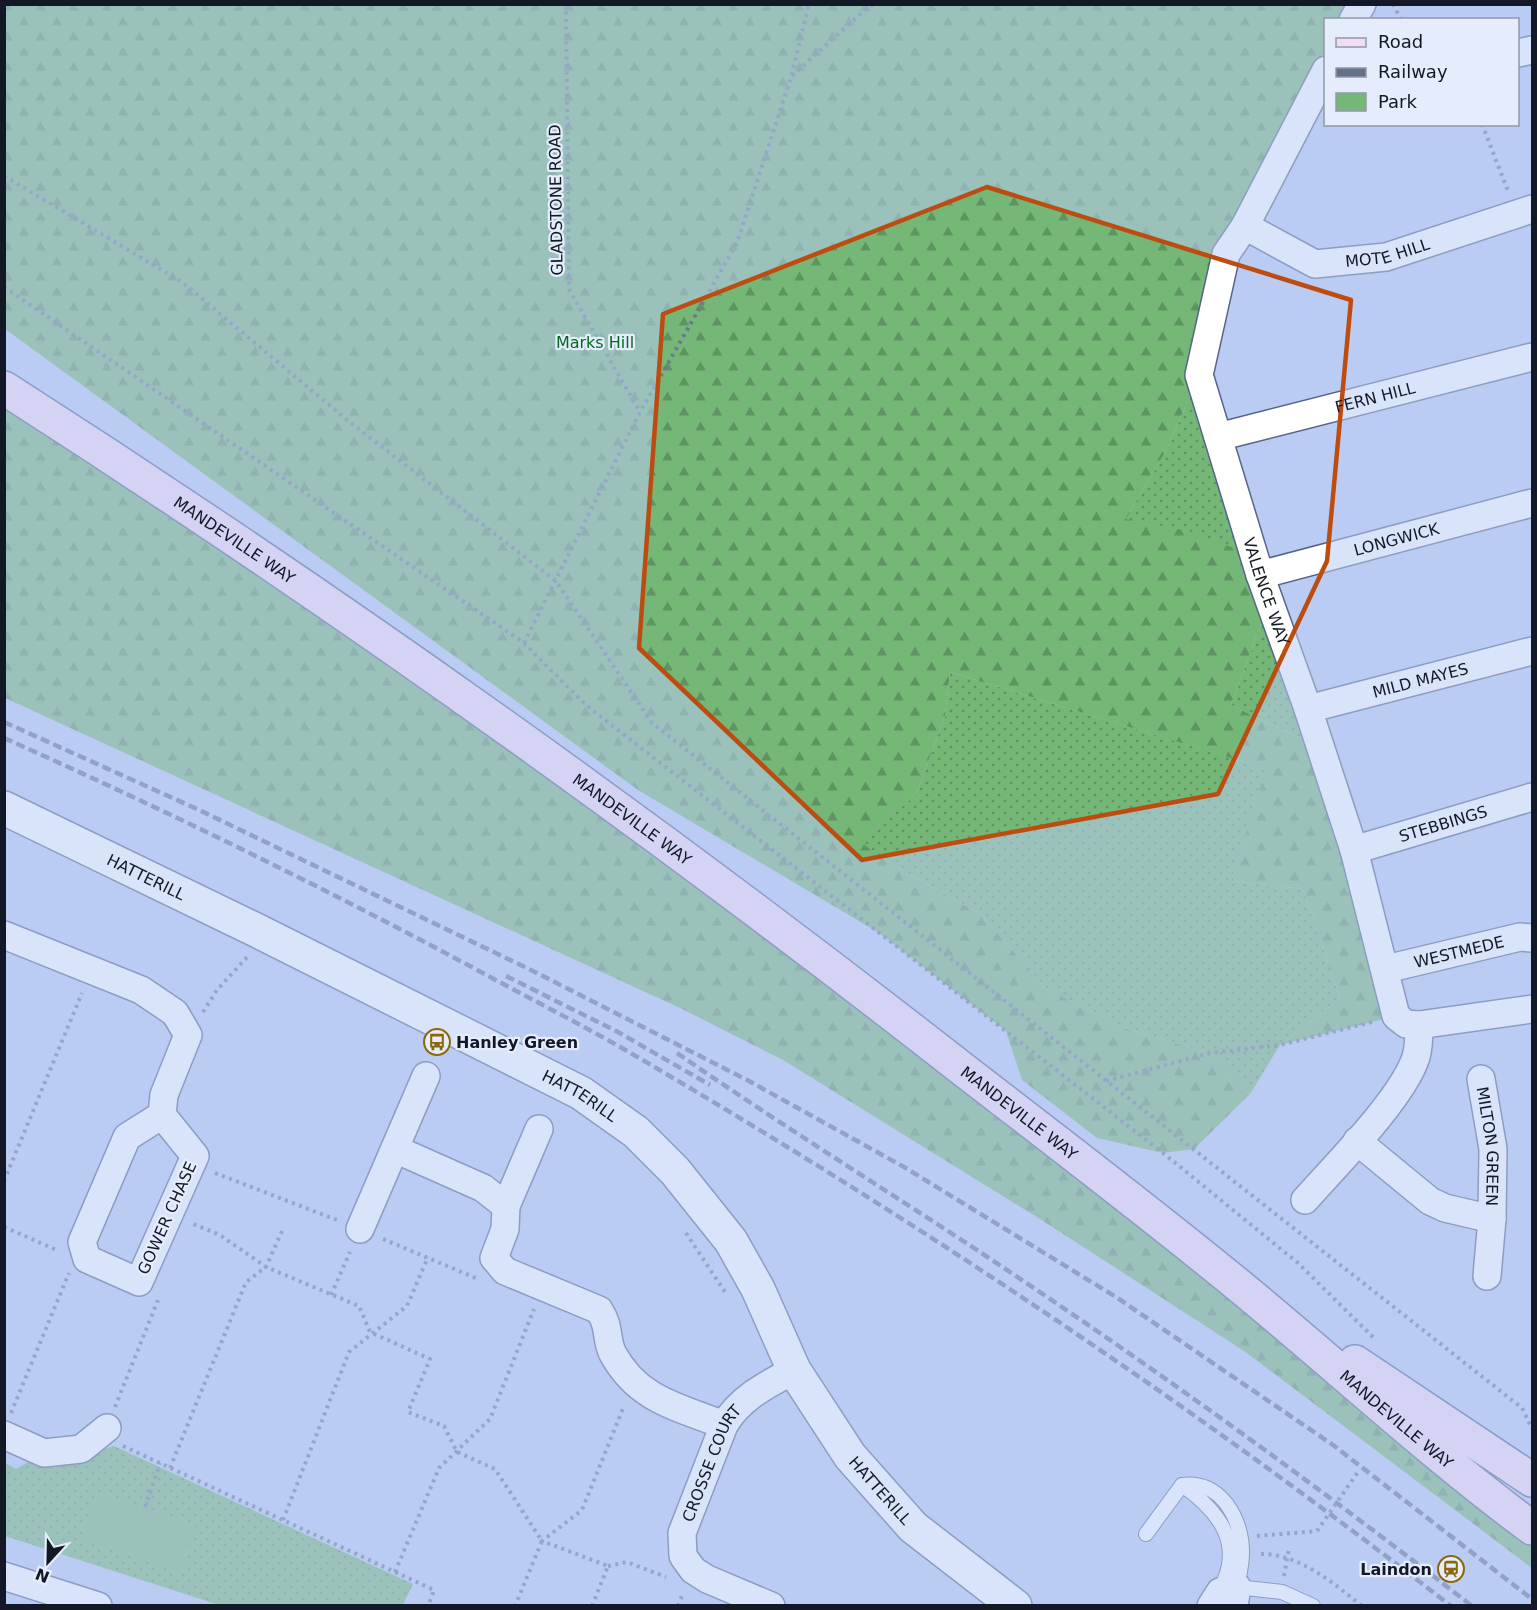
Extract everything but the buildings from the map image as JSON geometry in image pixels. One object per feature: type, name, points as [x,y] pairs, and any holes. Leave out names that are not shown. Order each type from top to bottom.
[{"type":"main road","name":"MANDEVILLE WAY","points":[[4,388],[341,612],[653,834],[894,1015],[1236,1283],[1426,1446],[1533,1528]]},
{"type":"main road","name":"MANDEVILLE WAY","points":[[1236,1283],[1533,1480]]},
{"type":"street","points":[[1354,18],[1362,4]]},
{"type":"street","name":"VALENCE WAY","points":[[1305,1200],[1357,1141],[1409,1071],[1415,1058],[1408,1021],[1386,969],[1354,850],[1308,708],[1260,575],[1199,375],[1226,254],[1245,226],[1317,98],[1324,76]]},
{"type":"street","name":"MOTE HILL","points":[[1245,226],[1315,264],[1386,257],[1525,211]]},
{"type":"street","name":"FERN HILL","points":[[1218,437],[1533,357]]},
{"type":"street","name":"LONGWICK","points":[[1260,575],[1533,503]]},
{"type":"street","name":"MILD MAYES","points":[[1308,708],[1533,651]]},
{"type":"street","name":"STEBBINGS","points":[[1354,850],[1533,797]]},
{"type":"street","name":"HATTERILL","points":[[4,808],[260,932],[570,1088],[636,1132],[675,1171],[731,1241],[758,1288],[794,1370],[850,1456],[874,1486],[914,1527],[993,1594],[1015,1605]]},
{"type":"street","points":[[4,935],[150,995],[175,1013],[188,1035],[164,1095],[162,1115],[127,1137],[79,1250]]},
{"type":"street","name":"WESTMEDE","points":[[1386,969],[1520,937],[1533,938]]},
{"type":"street","points":[[1408,1021],[1524,1011]]},
{"type":"street","points":[[360,1229],[426,1076]]},
{"type":"street","name":"MILTON GREEN","points":[[1481,1079],[1493,1149],[1492,1219],[1487,1276]]},
{"type":"street","name":"GOWER CHASE","points":[[79,1250],[87,1259],[139,1282],[195,1156],[162,1115]]},
{"type":"street","points":[[539,1129],[506,1206],[505,1229],[495,1258],[505,1271],[599,1310],[607,1322],[610,1350],[624,1374],[639,1388],[724,1425]]},
{"type":"street","points":[[1357,1141],[1430,1201],[1445,1208],[1492,1219]]},
{"type":"street","points":[[395,1149],[483,1188],[506,1206]]},
{"type":"street","name":"CROSSE COURT","points":[[771,1605],[707,1579],[693,1570],[683,1556],[682,1533],[724,1425],[733,1410],[751,1394],[794,1370]]},
{"type":"street","points":[[7,1426],[44,1453],[81,1449],[103,1431]]},
{"type":"street","points":[[4,1576],[98,1605]]},
{"type":"lane","points":[[1146,1534],[1182,1485],[1193,1483],[1208,1486],[1235,1518],[1240,1537],[1242,1554],[1224,1599]]},
{"type":"lane","points":[[1182,1485],[1210,1506],[1227,1538],[1229,1563],[1222,1586],[1224,1599]]},
{"type":"lane","points":[[1224,1599],[1259,1587],[1282,1592],[1313,1605]]},
{"type":"path","name":"GLADSTONE ROAD","points":[[566,4],[569,289],[640,412]]},
{"type":"path","points":[[524,643],[640,412],[737,243],[791,77],[809,4]]},
{"type":"path","points":[[791,77],[868,7],[876,4]]},
{"type":"path","points":[[1393,4],[1400,18]]},
{"type":"path","points":[[1483,126],[1525,211]]},
{"type":"path","points":[[4,176],[182,282],[347,420],[556,581],[652,723],[1522,1408],[1533,1429]]},
{"type":"path","points":[[4,287],[524,643],[587,706],[1226,1204],[1298,1263],[1378,1342]]},
{"type":"path","points":[[188,1035],[217,990],[247,959]]},
{"type":"path","points":[[4,1181],[92,970]]},
{"type":"path","points":[[1106,1081],[1210,1053],[1280,1045],[1408,1021]]},
{"type":"path","points":[[169,1213],[220,1235],[266,1267],[359,1306],[370,1332],[430,1359],[408,1412],[444,1426],[457,1452],[495,1469],[542,1541],[608,1566],[627,1562],[676,1581]]},
{"type":"path","points":[[681,1226],[731,1301]]},
{"type":"path","points":[[4,1227],[79,1250],[7,1426]]},
{"type":"path","points":[[331,1295],[360,1229]]},
{"type":"path","points":[[170,1468],[246,1282],[266,1267],[282,1231]]},
{"type":"path","points":[[283,1520],[349,1352],[370,1332],[407,1306],[428,1257]]},
{"type":"path","points":[[139,1282],[160,1294],[103,1431],[170,1468],[434,1590],[428,1605]]},
{"type":"path","points":[[395,1572],[439,1468],[490,1419],[544,1287]]},
{"type":"path","points":[[515,1605],[542,1541],[582,1509],[639,1388]]},
{"type":"path","points":[[145,1507],[160,1463]]},
{"type":"path","points":[[1240,1537],[1317,1531],[1358,1472]]},
{"type":"path","points":[[1289,1548],[1287,1558],[1310,1568],[1362,1605]]},
{"type":"path","points":[[592,1605],[608,1566]]},
{"type":"highlighted area","points":[[987,187],[1351,300],[1327,561],[1218,794],[862,860],[639,648],[663,314]]},
{"type":"green space","name":"Marks Hill","points":[[5,5],[1356,5],[1349,18],[1324,18],[1324,68],[1245,226],[1199,375],[1167,449],[1126,519],[1189,531],[1254,556],[1269,602],[1231,705],[1312,744],[1396,1016],[1280,1045],[1340,998],[1303,889],[1231,881],[1266,769],[950,672],[945,716],[916,795],[859,841],[892,864],[982,915],[1045,988],[1127,1029],[1210,1053],[1250,1094],[1194,1149],[1163,1153],[1097,1138],[1022,1080],[1006,1031],[879,933],[638,790],[5,329]]},
{"type":"green space","points":[[1199,375],[1254,556],[1126,519],[1167,449]]},
{"type":"green space","points":[[4,389],[360,625],[1532,1528],[1532,1568],[1244,1351],[1040,1219],[783,1060],[682,1009],[5,698]]},
{"type":"green space","points":[[1269,602],[1312,744],[1231,705]]},
{"type":"green space","points":[[950,672],[1267,769],[1231,881],[1303,889],[1340,998],[1280,1045],[1250,1094],[1210,1053],[1127,1029],[1045,988],[982,915],[892,864],[858,841],[916,795],[945,716]]},
{"type":"green space","points":[[114,1446],[413,1584],[403,1605],[219,1605],[5,1536],[4,1462],[16,1469],[28,1462],[58,1464]]},
{"type":"green space","points":[[97,1491],[196,1524],[181,1571],[81,1538]]},
{"type":"railway","points":[[4,722],[197,809],[533,971],[749,1081],[904,1167],[1116,1297],[1333,1445],[1532,1599]]},
{"type":"railway","points":[[4,738],[189,824],[372,915],[599,1035],[740,1118],[949,1249],[1153,1387],[1254,1458],[1451,1606]]},
{"type":"railway","points":[[506,976],[618,1032],[710,1085]]},
{"type":"railway","points":[[677,1053],[1110,1340],[1353,1515],[1472,1606]]},
{"type":"place","name":"Hanley Green","points":[[437,1042]]},
{"type":"place","name":"Laindon","points":[[1451,1569]]}]
